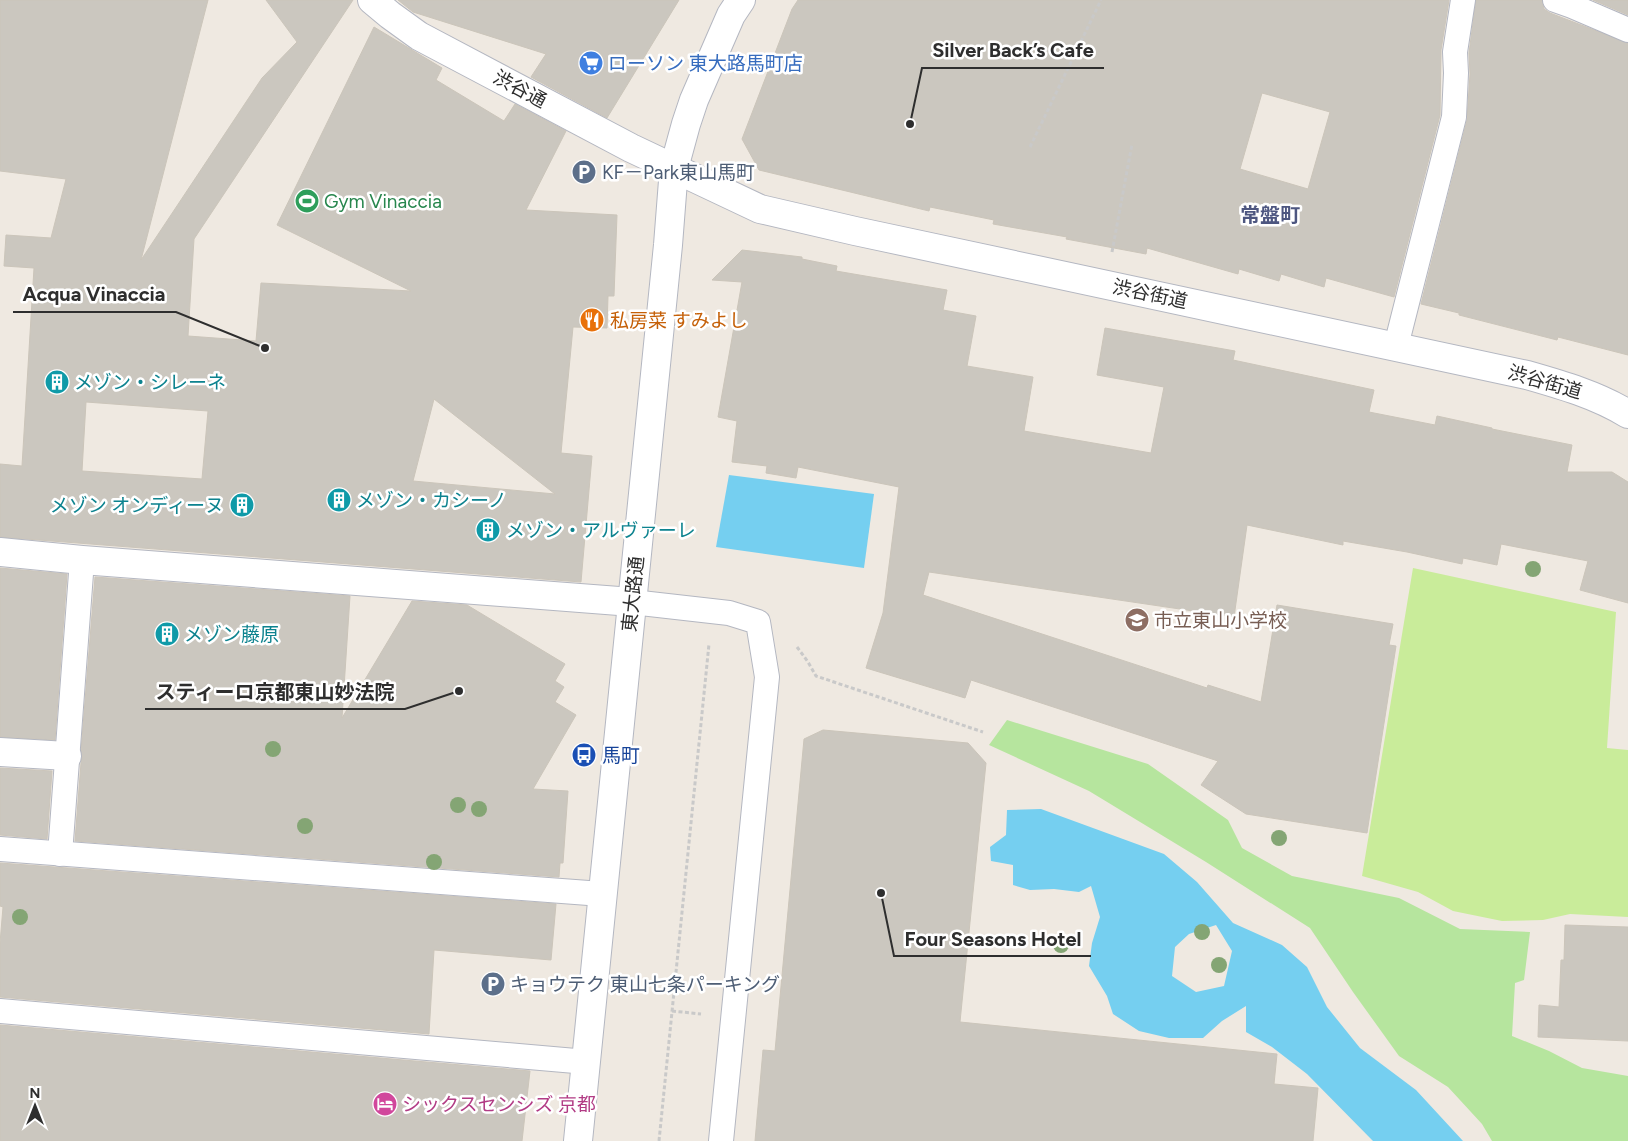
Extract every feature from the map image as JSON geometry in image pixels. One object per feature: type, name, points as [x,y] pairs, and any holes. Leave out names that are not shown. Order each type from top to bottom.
[{"type":"main road","name":"渋谷通","points":[[372,0],[419,36],[631,148],[674,168]]},
{"type":"main road","name":"東大路通","points":[[578,1141],[668,245],[674,168],[694,100],[731,15],[740,0]]},
{"type":"main road","name":"渋谷街道","points":[[674,168],[760,209],[1527,375],[1588,394],[1628,414]]},
{"type":"main road","points":[[0,552],[82,560],[632,602]]},
{"type":"main road","points":[[0,752],[67,756]]},
{"type":"lane","points":[[1396,346],[1454,117],[1455,52],[1464,0]]},
{"type":"lane","points":[[1555,0],[1628,30]]},
{"type":"lane","points":[[60,854],[82,560]]},
{"type":"lane","points":[[632,602],[729,613],[758,622],[767,677],[721,1141]]},
{"type":"lane","points":[[0,849],[602,894]]},
{"type":"lane","points":[[0,1011],[587,1062]]},
{"type":"path","points":[[1030,147],[1101,0]]},
{"type":"path","points":[[1112,254],[1132,144]]},
{"type":"path","points":[[659,1141],[712,611]]},
{"type":"path","points":[[758,622],[780,634],[797,647],[816,676],[983,732]]},
{"type":"green space","points":[[1413,568],[1616,612],[1607,748],[1628,750],[1628,917],[1570,914],[1543,920],[1502,921],[1453,911],[1418,892],[1362,876]]},
{"type":"green space","points":[[1007,720],[1148,764],[1228,820],[1242,848],[1292,876],[1399,898],[1460,929],[1530,932],[1524,980],[1515,983],[1512,1036],[1549,1051],[1582,1068],[1628,1076],[1628,1141],[1492,1141],[1482,1124],[1448,1087],[1399,1056],[1310,928],[1089,791],[989,745]]},
{"type":"water","points":[[729,475],[874,494],[864,568],[716,547]]},
{"type":"water","points":[[1041,809],[1164,854],[1197,882],[1233,923],[1282,945],[1307,967],[1327,1007],[1360,1048],[1416,1090],[1463,1141],[1373,1141],[1307,1074],[1272,1047],[1246,1032],[1246,1006],[1222,1021],[1203,1038],[1169,1038],[1139,1031],[1113,1014],[1107,996],[1089,966],[1092,943],[1100,917],[1091,886],[1079,892],[1054,889],[1030,890],[1013,885],[1013,865],[991,861],[990,847],[1006,835],[1007,810]],"holes":[[[1216,925],[1232,951],[1224,986],[1196,992],[1172,976],[1175,947],[1189,934]]]},
{"type":"building","points":[[0,0],[208,0],[141,260],[262,78],[297,42],[266,0],[353,0],[194,239],[188,336],[256,341],[261,283],[411,291],[277,225],[374,27],[442,68],[436,80],[504,121],[515,104],[566,131],[526,210],[617,215],[614,296],[608,296],[607,328],[573,327],[561,453],[592,456],[581,582],[0,537],[0,464],[22,466],[34,268],[4,266],[6,235],[51,238],[66,179],[0,171]],"holes":[[[434,399],[555,494],[413,481]],[[86,402],[208,411],[202,479],[82,471]]]},
{"type":"building","points":[[398,0],[679,0],[607,118],[531,77],[546,54],[413,12]]},
{"type":"building","points":[[798,0],[1449,0],[1441,50],[1440,115],[1394,297],[1326,278],[1324,287],[1281,274],[1279,281],[1239,269],[1238,274],[1147,248],[1146,254],[1066,239],[1067,237],[993,224],[994,220],[930,207],[929,211],[759,170],[742,139],[792,9]],"holes":[[[1262,93],[1330,112],[1308,189],[1240,169]]]},
{"type":"building","points":[[1476,0],[1542,0],[1544,9],[1550,13],[1628,43],[1628,355],[1558,337],[1557,340],[1421,304],[1467,120],[1470,74],[1469,53]]},
{"type":"building","points":[[1593,0],[1628,0],[1628,15]]},
{"type":"building","points":[[742,250],[802,257],[802,259],[837,266],[836,271],[947,290],[943,310],[976,316],[967,366],[1033,377],[1024,431],[1151,453],[1164,387],[1097,375],[1105,328],[1235,351],[1233,360],[1374,390],[1369,412],[1435,425],[1437,416],[1572,445],[1567,472],[1612,472],[1628,482],[1628,603],[1580,590],[1588,561],[1501,544],[1497,565],[1463,558],[1462,564],[1343,541],[1343,545],[1247,525],[1234,617],[929,572],[923,595],[1207,688],[1208,685],[1261,702],[1277,605],[1393,624],[1389,645],[1396,646],[1367,833],[1246,814],[1201,785],[1218,761],[971,680],[965,698],[866,668],[883,613],[899,487],[798,467],[796,478],[766,473],[767,466],[732,462],[737,421],[718,417],[742,282],[712,280]]},
{"type":"building","points":[[0,568],[67,574],[55,740],[0,737]]},
{"type":"building","points":[[95,577],[350,596],[342,718],[412,601],[467,605],[565,664],[555,681],[564,687],[555,702],[576,715],[533,789],[568,791],[563,863],[560,863],[559,877],[75,841]]},
{"type":"building","points":[[823,730],[968,743],[986,763],[960,1022],[1277,1054],[1274,1084],[1318,1088],[1313,1141],[755,1141],[763,1050],[775,1051],[804,739]]},
{"type":"building","points":[[0,768],[52,771],[47,839],[0,835]]},
{"type":"building","points":[[0,863],[556,904],[551,960],[434,950],[429,1034],[0,997],[0,943],[3,907],[0,906]]},
{"type":"building","points":[[1565,925],[1628,927],[1628,1041],[1538,1037],[1539,1005],[1559,1007],[1561,960],[1564,960]]},
{"type":"building","name":"シックスセンシズ 京都","points":[[0,1025],[530,1071],[522,1141],[0,1141]]},
{"type":"place","name":"ローソン 東大路馬町店","points":[[591,63]]},
{"type":"place","name":"Silver Back’s Cafe","points":[[910,124]]},
{"type":"place","name":"KF－Park東山馬町","points":[[584,172]]},
{"type":"place","name":"Gym Vinaccia","points":[[307,201]]},
{"type":"place","name":"私房菜 すみよし","points":[[592,320]]},
{"type":"place","name":"Acqua Vinaccia","points":[[265,348]]},
{"type":"place","name":"メゾン・シレーネ","points":[[57,382]]},
{"type":"place","name":"メゾン・カシーノ","points":[[339,500]]},
{"type":"place","name":"メゾン オンディーヌ","points":[[242,505]]},
{"type":"place","name":"メゾン・アルヴァーレ","points":[[488,530]]},
{"type":"place","name":"市立東山小学校","points":[[1137,620]]},
{"type":"place","name":"メゾン藤原","points":[[167,634]]},
{"type":"place","name":"スティーロ京都東山妙法院","points":[[459,691]]},
{"type":"place","name":"馬町","points":[[584,755]]},
{"type":"place","name":"Four Seasons Hotel","points":[[881,893]]},
{"type":"place","name":"キョウテク 東山七条パーキング","points":[[493,984]]},
{"type":"place","name":"シックスセンシズ 京都","points":[[385,1104]]},
{"type":"district","name":"常盤町","points":[[1270,215]]}]
